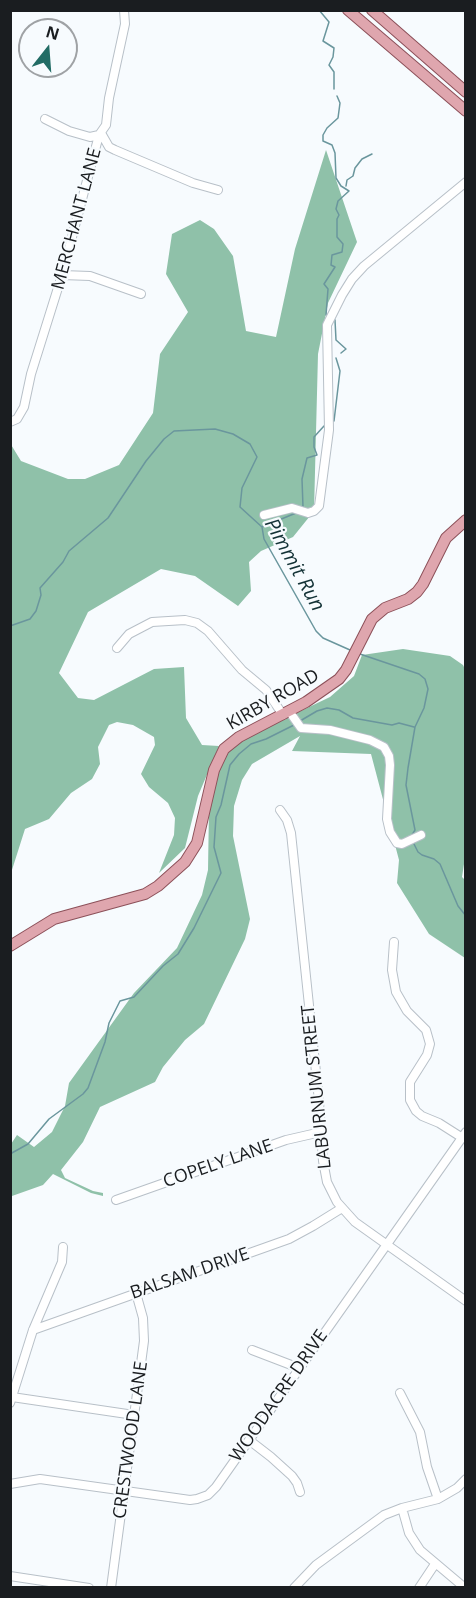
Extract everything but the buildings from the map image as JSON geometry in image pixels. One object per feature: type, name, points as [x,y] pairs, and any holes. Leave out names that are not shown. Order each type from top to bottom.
[{"type":"main road","points":[[348,10],[465,111]]},
{"type":"main road","points":[[372,10],[465,92]]},
{"type":"main road","points":[[399,53],[409,42]]},
{"type":"main road","name":"KIRBY ROAD","points":[[10,946],[54,919],[140,896],[164,881],[185,862],[195,847],[214,770],[221,753],[236,739],[288,714],[336,682],[344,674],[375,615],[385,608],[408,599],[417,592],[446,538],[465,520]]},
{"type":"street","name":"MERCHANT LANE","points":[[10,422],[17,419],[24,407],[100,134],[106,125],[109,98],[123,38],[124,10]]},
{"type":"street","points":[[45,118],[69,131],[90,136],[100,134],[109,147],[115,150],[193,183],[218,190]]},
{"type":"street","points":[[264,515],[292,508],[308,513],[314,512],[318,506],[329,436],[327,325],[342,294],[364,266],[465,182]]},
{"type":"street","points":[[62,275],[90,276],[141,294]]},
{"type":"street","points":[[117,648],[129,634],[152,622],[185,620],[197,623],[208,631],[242,670],[266,690],[298,726],[330,730],[370,740],[384,747],[389,756],[390,765],[388,826],[393,838],[405,843],[420,835]]},
{"type":"street","name":"LABURNUM STREET","points":[[280,810],[287,820],[291,833],[325,1175],[330,1189],[342,1208],[355,1222],[465,1301]]},
{"type":"street","points":[[394,942],[392,970],[396,992],[406,1011],[426,1030],[430,1044],[427,1055],[410,1082],[410,1100],[422,1116],[463,1135]]},
{"type":"street","name":"COPELY LANE","points":[[116,1200],[286,1140],[321,1132]]},
{"type":"street","name":"WOODACRE DRIVE","points":[[10,1484],[40,1479],[190,1500],[201,1498],[214,1490],[463,1135]]},
{"type":"street","name":"BALSAM DRIVE","points":[[33,1330],[289,1239],[342,1208]]},
{"type":"street","points":[[63,1246],[61,1266],[33,1330],[11,1400],[134,1415]]},
{"type":"street","name":"CRESTWOOD LANE","points":[[111,1587],[144,1333],[143,1317],[136,1293]]},
{"type":"street","points":[[252,1350],[299,1368]]},
{"type":"street","points":[[400,1393],[420,1432],[429,1473],[438,1498]]},
{"type":"street","points":[[249,1440],[292,1476],[300,1492]]},
{"type":"street","points":[[294,1587],[332,1552],[384,1515],[438,1498],[457,1488],[465,1479]]},
{"type":"street","points":[[402,1508],[414,1543],[435,1564],[465,1587]]},
{"type":"street","points":[[419,1587],[435,1564]]},
{"type":"street","points":[[10,1575],[70,1586],[89,1587]]},
{"type":"green space","points":[[326,150],[357,242],[328,303],[318,354],[314,511],[293,537],[261,551],[249,562],[251,591],[238,606],[195,576],[161,569],[88,612],[59,673],[78,698],[94,700],[154,669],[184,667],[186,718],[202,745],[219,746],[198,796],[185,848],[159,873],[174,835],[175,818],[168,803],[149,787],[141,774],[155,745],[154,737],[133,725],[117,722],[109,725],[98,747],[100,764],[92,779],[71,793],[49,819],[25,829],[11,873],[10,443],[21,461],[68,479],[85,479],[119,465],[153,413],[160,354],[188,312],[166,274],[172,234],[200,220],[214,229],[233,256],[246,331],[276,337],[295,249]]},
{"type":"green space","points":[[403,649],[450,656],[463,665],[466,671],[466,851],[462,877],[466,881],[465,958],[429,934],[397,883],[399,860],[371,754],[292,751],[300,736],[252,764],[242,780],[234,806],[233,836],[250,919],[245,939],[204,1024],[185,1040],[163,1067],[155,1082],[100,1107],[83,1142],[61,1170],[65,1178],[93,1191],[103,1193],[103,1196],[91,1193],[53,1174],[43,1185],[12,1196],[11,1199],[11,1144],[17,1135],[34,1147],[52,1132],[65,1106],[69,1083],[134,993],[177,948],[202,895],[208,870],[209,809],[221,757],[242,739],[330,697],[354,676],[362,655]]},
{"type":"waterway","points":[[319,10],[329,22],[323,41],[334,48],[329,65],[334,72],[334,89]]},
{"type":"waterway","points":[[326,315],[328,289],[324,284],[335,267],[331,265],[332,255],[342,252],[343,244],[337,237],[339,215],[336,209],[338,201],[349,191],[341,186],[336,178],[335,153],[332,145],[323,141],[327,128],[338,118],[340,103],[337,96]]},
{"type":"waterway","points":[[346,186],[347,180],[353,176],[355,168],[362,159],[372,154]]},
{"type":"waterway","points":[[332,319],[335,320],[336,340],[346,349],[341,353]]},
{"type":"waterway","points":[[334,421],[340,371],[336,358]]},
{"type":"waterway","points":[[303,507],[302,479],[307,458],[317,455],[314,437],[324,426]]},
{"type":"waterway","name":"Pimmit Run","points":[[10,626],[30,619],[36,611],[41,595],[40,588],[63,562],[69,551],[108,518],[146,461],[164,439],[174,431],[215,429],[233,434],[250,444],[257,457],[242,488],[240,507],[262,527],[264,539],[316,631],[323,638],[350,650]]},
{"type":"waterway","points":[[262,527],[296,513]]},
{"type":"waterway","name":"Pimmit Run","points":[[360,654],[419,674],[425,679],[428,689],[424,708],[415,727],[406,785],[415,830],[412,835]]},
{"type":"waterway","points":[[300,721],[327,708],[339,710],[353,718],[414,727]]},
{"type":"waterway","points":[[10,1154],[28,1144],[49,1119],[88,1088],[105,1042],[109,1023],[120,1001],[134,997],[163,966],[178,954],[194,928],[221,873],[214,847],[216,817],[230,765],[251,744],[294,725]]},
{"type":"waterway","name":"Pimmit Run","points":[[413,842],[418,852],[440,864],[458,906],[466,916]]}]
